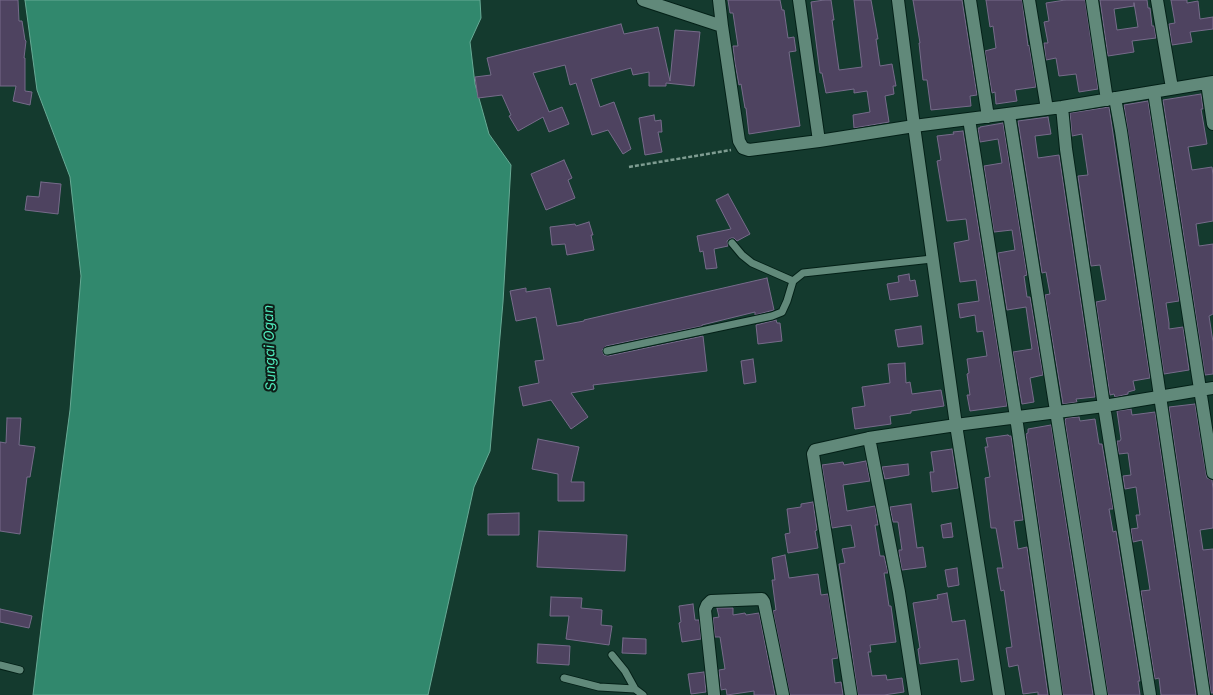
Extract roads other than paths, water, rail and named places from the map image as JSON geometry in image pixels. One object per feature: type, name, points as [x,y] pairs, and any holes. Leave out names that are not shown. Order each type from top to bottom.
[{"type":"street","points":[[643,0],[657,2],[722,26]]},
{"type":"street","points":[[719,0],[739,141],[743,148],[749,150],[914,126],[1062,107],[1210,82],[1213,124]]},
{"type":"street","points":[[799,0],[819,141]]},
{"type":"street","points":[[898,0],[932,259],[956,425],[999,695]]},
{"type":"street","points":[[970,0],[988,117]]},
{"type":"street","points":[[1029,0],[1047,109]]},
{"type":"street","points":[[1092,0],[1111,99],[1121,131],[1204,695]]},
{"type":"street","points":[[1157,0],[1172,88]]},
{"type":"street","points":[[1154,92],[1213,473]]},
{"type":"street","points":[[1062,107],[1066,149],[1104,406],[1150,695]]},
{"type":"street","points":[[1009,114],[1101,695]]},
{"type":"street","points":[[969,119],[1016,417],[1056,695]]},
{"type":"street","points":[[851,695],[812,454],[815,450],[869,438],[1104,406],[1213,388]]},
{"type":"street","points":[[869,438],[899,592],[915,695]]},
{"type":"street","points":[[714,695],[705,610],[707,605],[711,601],[762,599],[764,602],[783,695]]},
{"type":"lane","points":[[732,243],[742,255],[752,263],[793,281]]},
{"type":"lane","points":[[607,352],[772,316],[782,312],[793,281],[803,273],[932,259]]},
{"type":"lane","points":[[612,655],[625,671],[635,689],[643,695]]},
{"type":"lane","points":[[0,665],[20,670]]},
{"type":"lane","points":[[564,678],[599,687],[635,689]]},
{"type":"water","name":"Sungai Ogan","points":[[25,0],[480,0],[481,18],[470,42],[475,84],[489,134],[511,165],[503,302],[490,451],[474,487],[428,695],[33,695],[70,410],[81,276],[70,177],[37,90]]}]
